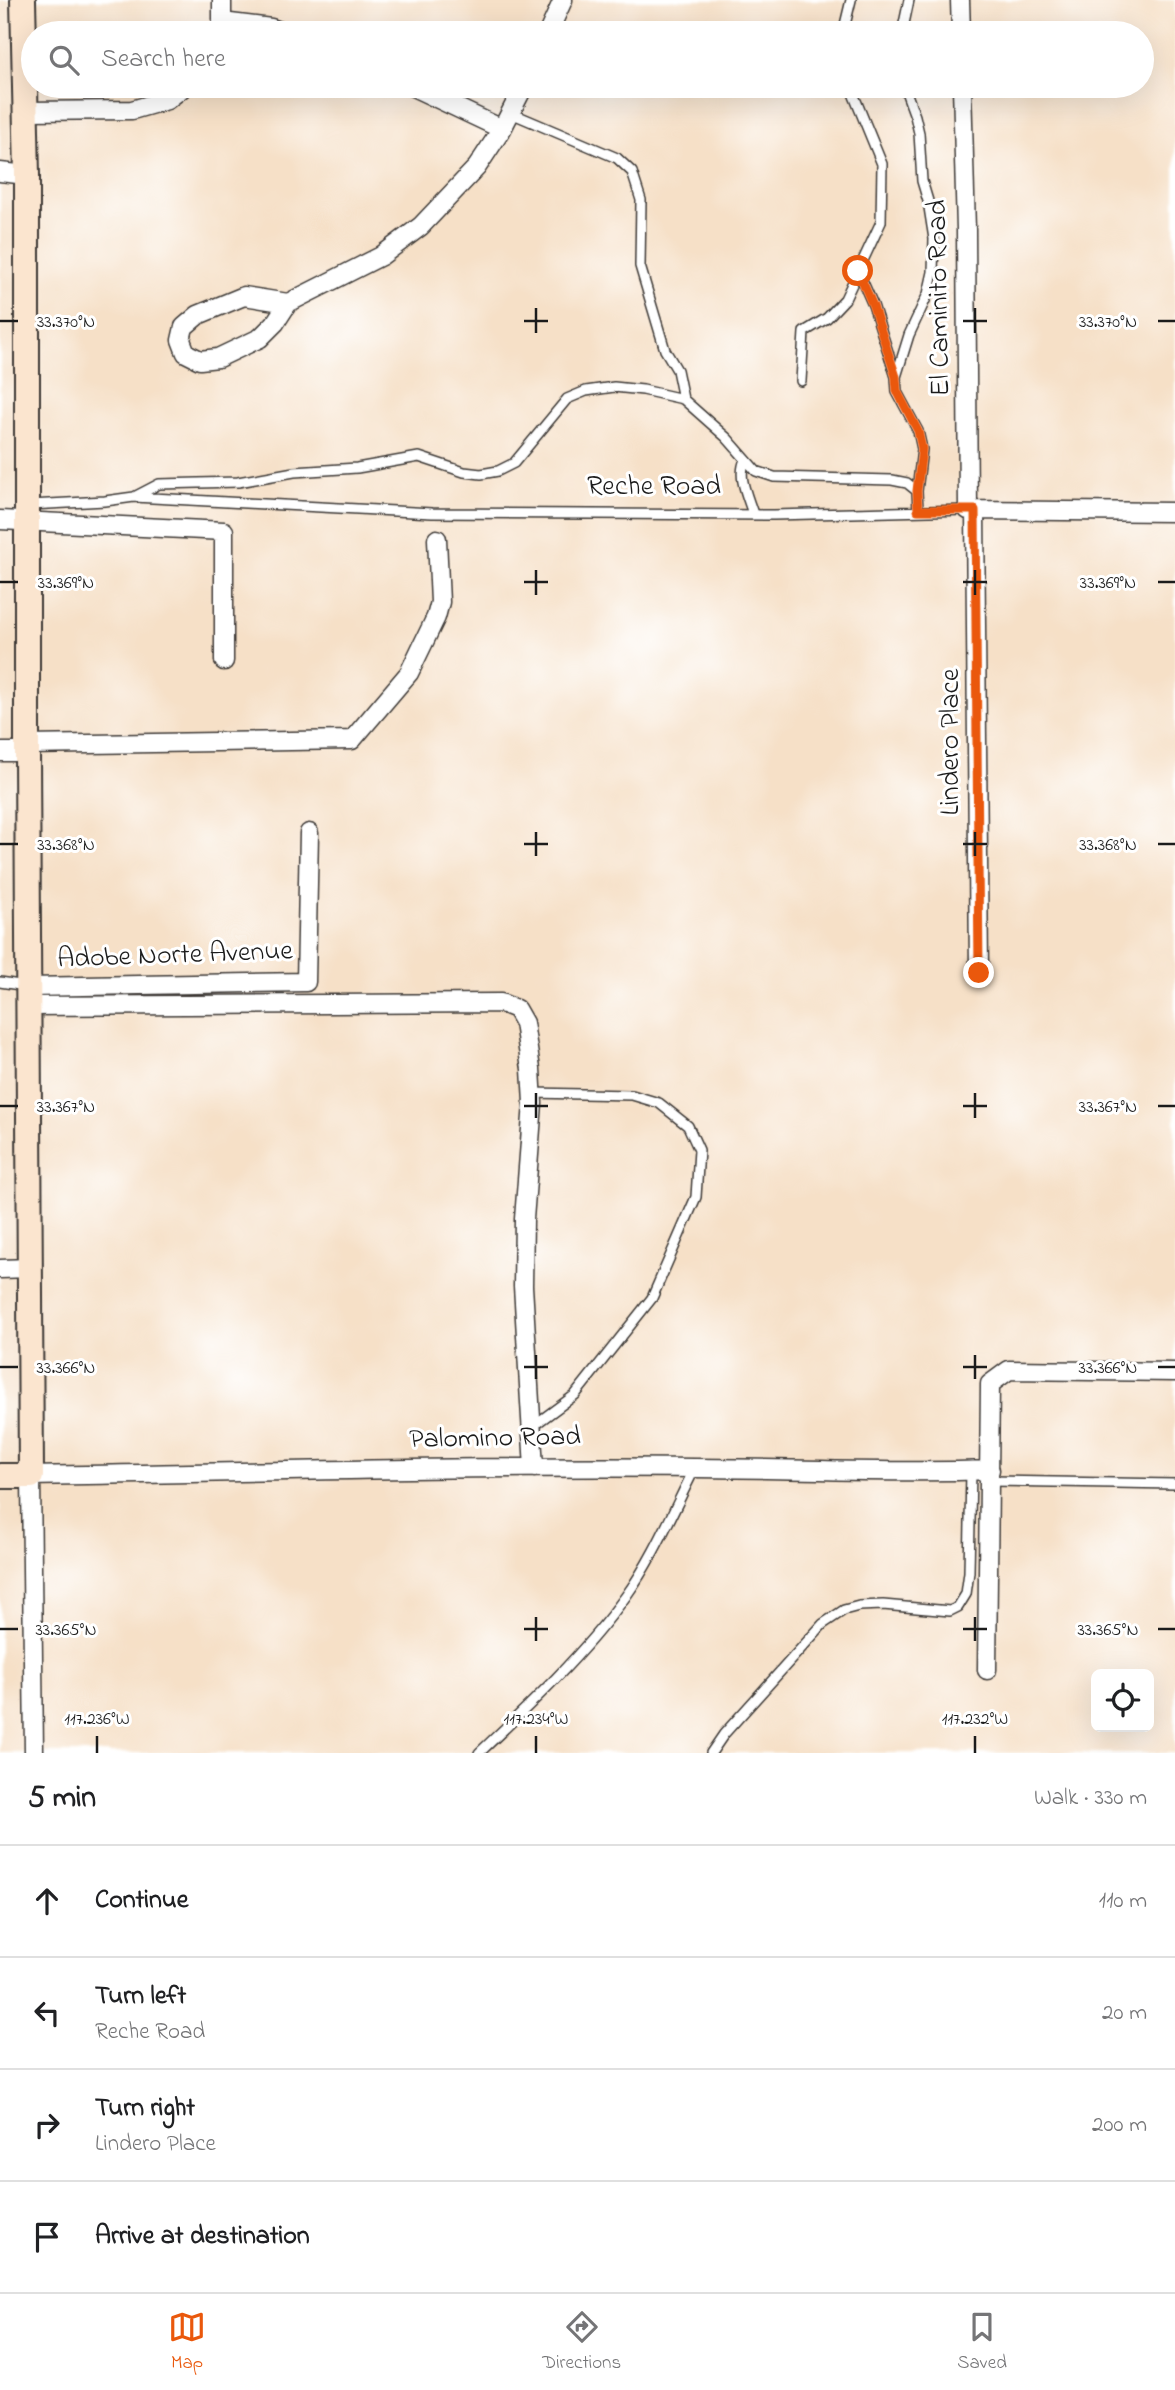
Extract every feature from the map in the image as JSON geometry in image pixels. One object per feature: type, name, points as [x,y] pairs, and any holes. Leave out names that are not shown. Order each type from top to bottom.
[{"type":"street","points":[[23,0],[23,21]]},
{"type":"street","points":[[221,21],[222,0]]},
{"type":"street","points":[[553,21],[563,0]]},
{"type":"street","points":[[960,0],[961,21]]},
{"type":"street","points":[[25,98],[34,1753]]},
{"type":"street","points":[[25,111],[132,110],[170,98]]},
{"type":"street","points":[[444,98],[507,121]]},
{"type":"street","points":[[288,303],[244,296],[198,315],[184,327],[181,340],[186,353],[200,360],[218,358],[260,338],[275,323],[288,303],[381,256],[421,226],[477,167],[507,121],[518,98]]},
{"type":"street","name":"El Caminito Road","points":[[962,98],[972,510]]},
{"type":"street","points":[[0,172],[27,175]]},
{"type":"street","name":"Reche Road","points":[[972,510],[1175,512]]},
{"type":"street","name":"Lindero Place","points":[[972,510],[979,973]]},
{"type":"street","points":[[0,520],[28,513],[224,531],[224,661]]},
{"type":"street","points":[[0,752],[352,740],[409,673],[436,617],[440,602],[437,539]]},
{"type":"street","name":"Adobe Norte Avenue","points":[[28,996],[306,982],[309,833]]},
{"type":"street","points":[[28,996],[501,1003],[516,1009],[524,1023],[532,1093],[524,1219],[523,1286],[534,1468]]},
{"type":"street","points":[[0,1269],[31,1268]]},
{"type":"street","points":[[987,1670],[990,1384],[1009,1370],[1175,1372]]},
{"type":"street","name":"Palomino Road","points":[[0,1476],[534,1468],[971,1471],[990,1476]]},
{"type":"lane","points":[[846,21],[851,0]]},
{"type":"lane","points":[[905,21],[909,0]]},
{"type":"lane","points":[[801,381],[804,332],[827,318],[845,299],[881,222],[882,164],[855,98]]},
{"type":"lane","points":[[896,377],[909,335],[928,294],[933,261],[932,224],[922,181],[919,133],[908,98]]},
{"type":"lane","points":[[507,121],[617,158],[632,172],[641,200],[640,266],[665,350],[677,370],[682,399]]},
{"type":"lane","points":[[858,271],[873,306],[896,377],[897,391],[918,431],[922,449],[917,491],[918,510]]},
{"type":"lane","points":[[28,513],[134,497],[159,484],[238,482],[294,472],[357,468],[419,457],[464,472],[481,474],[498,471],[514,463],[567,399],[586,391],[614,387],[682,399],[738,449],[756,471],[774,477],[892,480],[906,483],[917,491]]},
{"type":"lane","points":[[745,460],[741,475],[753,514]]},
{"type":"lane","name":"Reche Road","points":[[134,497],[432,513],[753,514],[972,510]]},
{"type":"lane","points":[[0,982],[28,996]]},
{"type":"lane","points":[[531,1427],[575,1395],[652,1298],[696,1197],[699,1150],[688,1126],[659,1103],[632,1095],[532,1093]]},
{"type":"lane","points":[[479,1753],[586,1645],[626,1595],[648,1562],[695,1468]]},
{"type":"lane","points":[[711,1753],[724,1734],[823,1624],[844,1610],[883,1605],[950,1611],[963,1602],[967,1594],[969,1572],[971,1471]]},
{"type":"lane","name":"Palomino Road","points":[[990,1476],[1175,1484]]},
{"type":"route","points":[[858,271],[873,306],[896,377],[897,391],[918,431],[922,449],[917,491],[918,510],[975,510],[979,973]]}]
